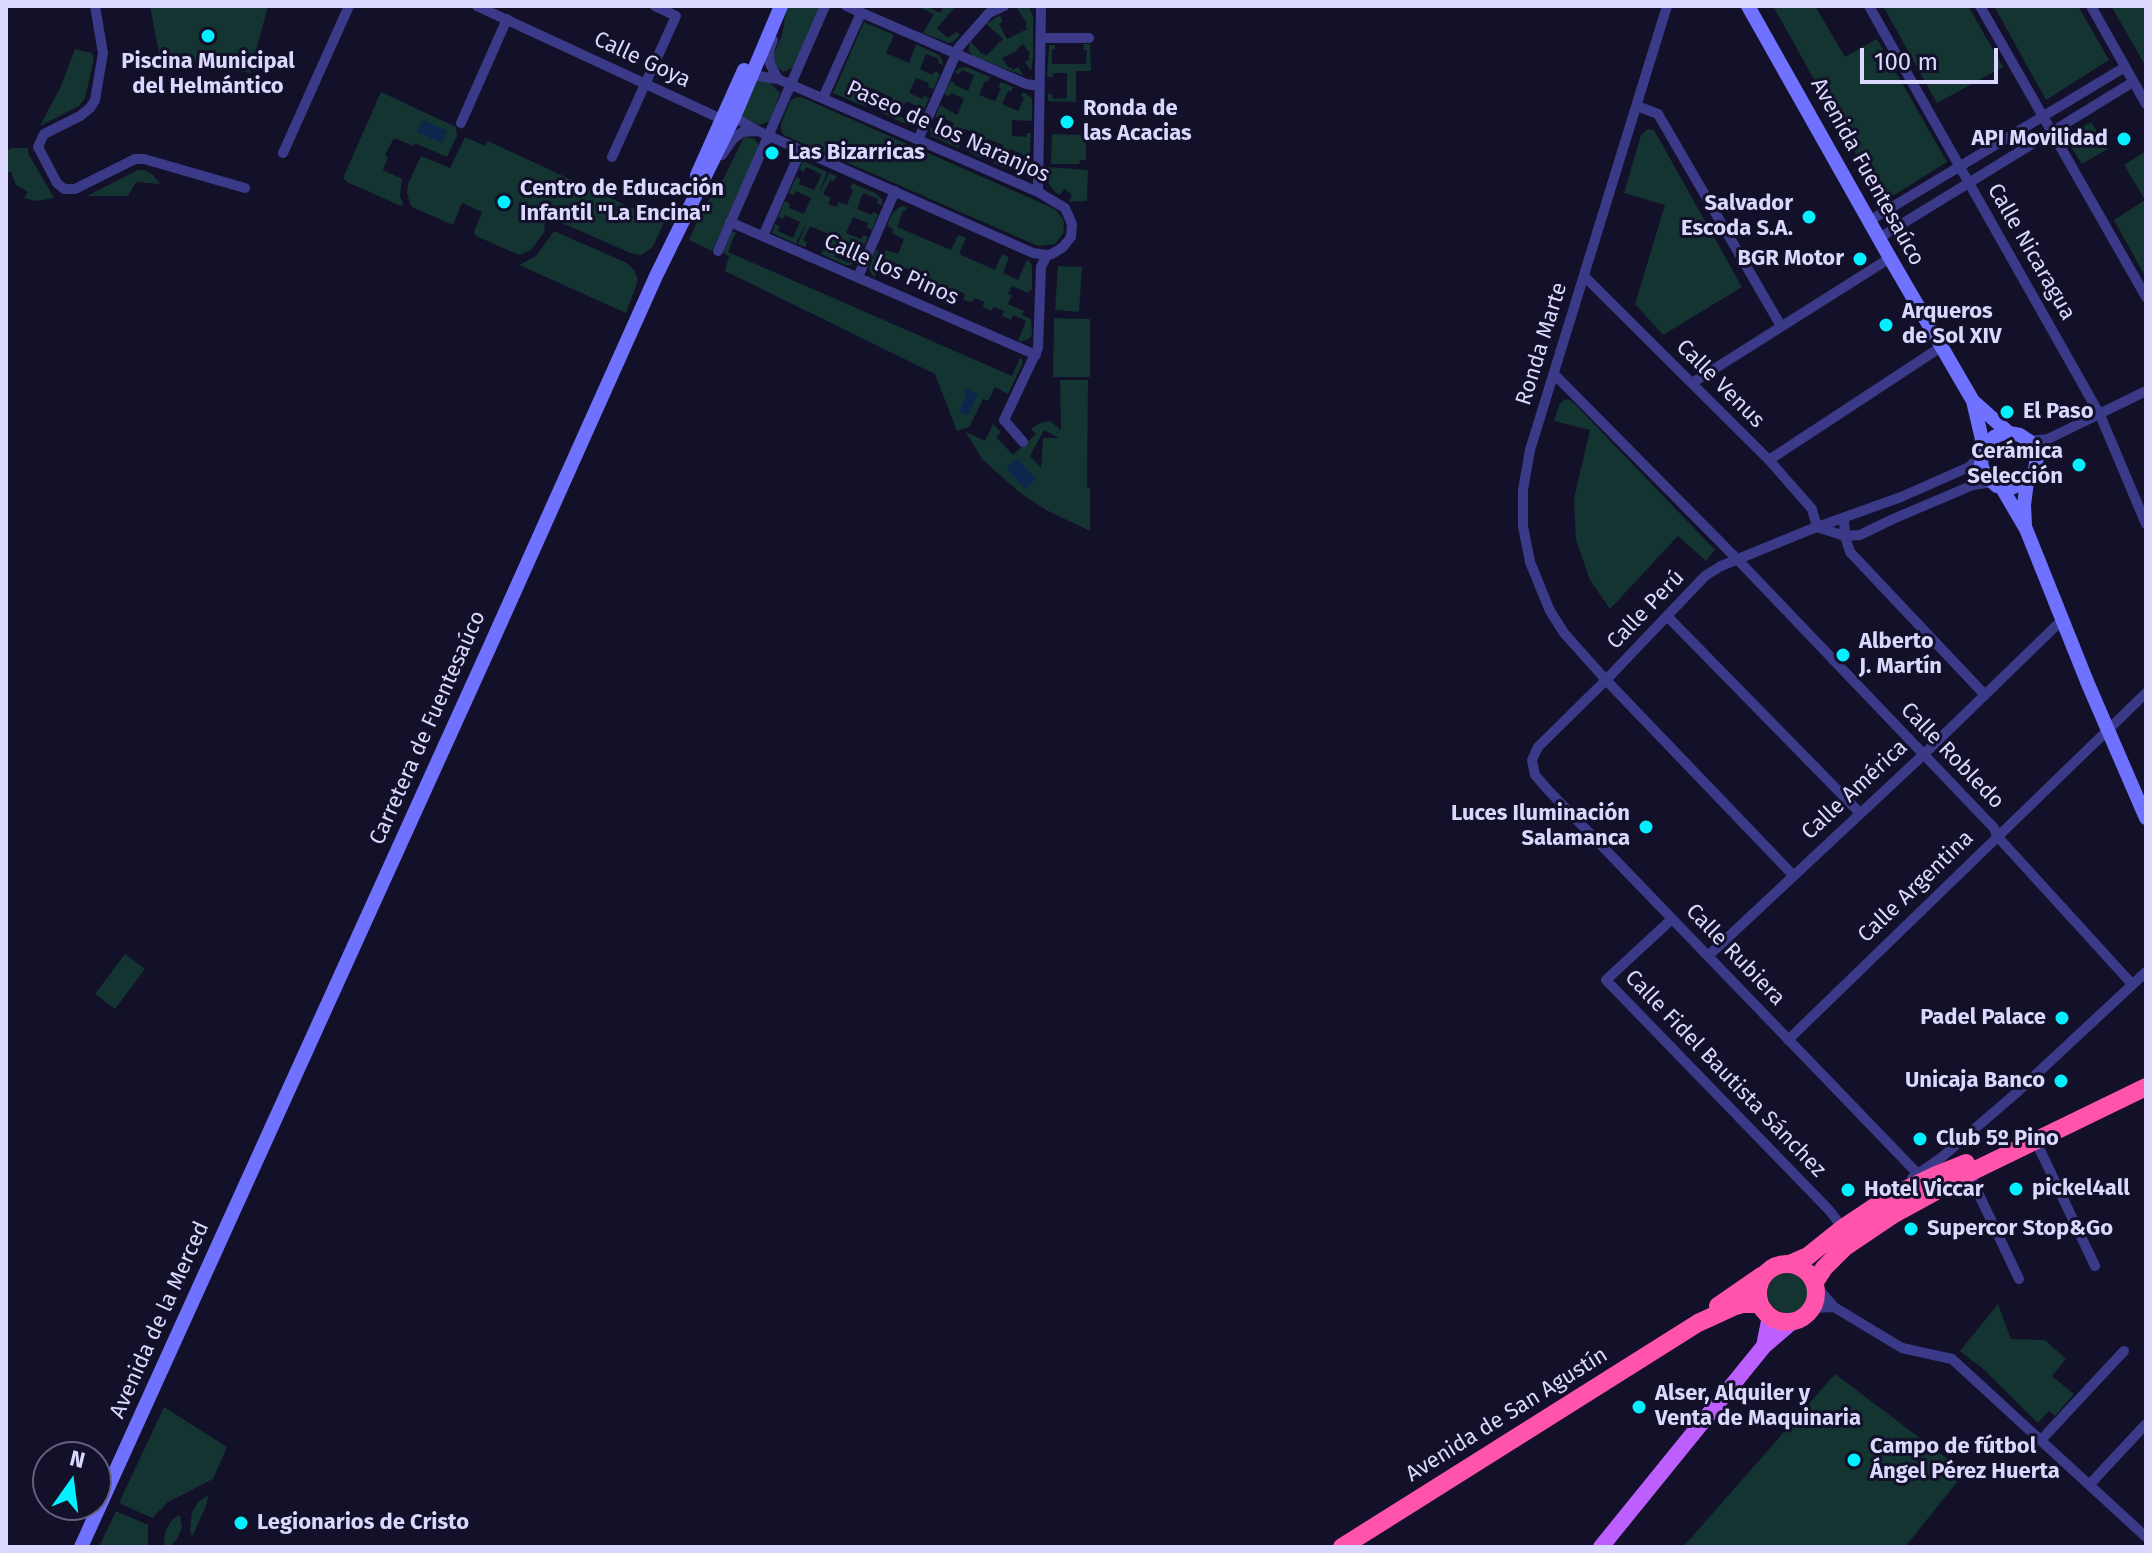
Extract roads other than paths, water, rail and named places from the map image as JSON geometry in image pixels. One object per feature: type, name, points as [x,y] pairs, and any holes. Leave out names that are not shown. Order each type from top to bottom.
[{"type":"highway","points":[[1816,1285],[1824,1268],[1845,1247],[1894,1214],[1969,1173],[2146,1087]]},
{"type":"highway","points":[[1792,1263],[1808,1256],[1843,1228],[1897,1193],[2080,1118]]},
{"type":"highway","points":[[1781,1263],[1802,1267],[1810,1273],[1816,1285],[1817,1298],[1813,1308],[1792,1322],[1784,1322],[1765,1310],[1758,1294],[1763,1275],[1781,1263]]},
{"type":"highway","name":"Avenida de San Agustín","points":[[1698,1323],[1763,1275]]},
{"type":"highway","name":"Avenida de San Agustín","points":[[1342,1547],[1698,1323],[1743,1304],[1765,1310]]},
{"type":"main road","name":"Avenida Fuentesaúco","points":[[1748,6],[1973,401],[2009,433]]},
{"type":"main road","points":[[746,75],[758,36],[777,7]]},
{"type":"main road","points":[[728,117],[777,7]]},
{"type":"main road","name":"Carretera de Fuentesaúco","points":[[240,1198],[656,276],[720,148],[728,117]]},
{"type":"main road","name":"Carretera de Fuentesaúco","points":[[656,276],[675,224],[728,117]]},
{"type":"main road","name":"Avenida Fuentesaúco","points":[[1973,401],[1983,451]]},
{"type":"main road","points":[[2026,529],[2024,505],[2027,482],[2035,470],[2037,456],[2029,441],[2009,433],[1994,437],[1983,451],[1981,464],[1985,475],[1997,485],[2026,529],[2146,818]]},
{"type":"main road","points":[[1997,485],[2020,486],[2027,482]]},
{"type":"main road","name":"Avenida de la Merced","points":[[81,1547],[240,1198]]},
{"type":"main road","points":[[1764,1346],[1765,1310]]},
{"type":"main road","points":[[1601,1547],[1764,1346],[1792,1322]]},
{"type":"street","points":[[95,6],[103,53],[95,100],[80,116],[44,134],[38,147],[57,183],[64,189],[75,189],[135,159],[144,159],[245,188]]},
{"type":"street","points":[[283,153],[349,6]]},
{"type":"street","name":"Calle Goya","points":[[477,6],[717,117],[728,117]]},
{"type":"street","points":[[612,157],[676,16],[655,6]]},
{"type":"street","points":[[718,251],[764,134],[791,84],[825,6]]},
{"type":"street","points":[[846,6],[955,55],[1026,84],[1040,86]]},
{"type":"street","points":[[918,140],[965,38],[987,9],[1004,6]]},
{"type":"street","points":[[1038,192],[1041,6]]},
{"type":"street","name":"Ronda Marte","points":[[1667,6],[1525,472],[1523,526],[1530,562],[1550,611],[1564,633],[1793,875]]},
{"type":"street","name":"Calle Nicaragua","points":[[1869,6],[2100,415],[2146,524]]},
{"type":"street","points":[[1980,6],[2146,297]]},
{"type":"street","points":[[2091,6],[2146,104]]},
{"type":"street","points":[[777,7],[775,35],[769,51],[770,64],[778,79]]},
{"type":"street","points":[[823,98],[861,13]]},
{"type":"street","points":[[461,123],[507,19]]},
{"type":"street","points":[[1041,38],[1089,38]]},
{"type":"street","points":[[1869,221],[2125,67]]},
{"type":"street","name":"Paseo de los Naranjos","points":[[746,75],[791,84],[1038,192],[1065,208],[1072,224],[1071,237],[1063,247],[1047,255]]},
{"type":"street","points":[[1879,238],[2133,82]]},
{"type":"street","points":[[1637,106],[1658,114],[1781,326]]},
{"type":"street","points":[[728,117],[1033,253],[1047,255],[1041,267],[1040,339],[1036,355],[1004,420],[1023,442]]},
{"type":"street","points":[[707,176],[733,139],[742,132],[764,134]]},
{"type":"street","points":[[763,236],[801,150]]},
{"type":"street","points":[[858,277],[895,191]]},
{"type":"street","name":"Calle los Pinos","points":[[730,222],[1036,355]]},
{"type":"street","points":[[1692,383],[1890,258]]},
{"type":"street","name":"Calle Venus","points":[[1584,276],[1769,460],[1812,509],[1817,527]]},
{"type":"street","points":[[1769,460],[1941,347]]},
{"type":"street","name":"Calle Robledo","points":[[1554,374],[1738,560],[1994,828],[1997,836],[2132,984]]},
{"type":"street","points":[[2029,441],[2048,439],[2146,391]]},
{"type":"street","points":[[2037,456],[2048,439]]},
{"type":"street","name":"Calle Perú","points":[[1532,760],[1538,747],[1705,576],[1721,566],[1901,497],[1969,467],[1983,451]]},
{"type":"street","points":[[1817,527],[1845,536],[1860,535],[1973,485],[1997,485]]},
{"type":"street","points":[[1844,518],[1850,552],[1985,695]]},
{"type":"street","points":[[1667,616],[1860,813]]},
{"type":"street","name":"Calle América","points":[[1708,956],[2063,619]]},
{"type":"street","name":"Calle Argentina","points":[[1788,1040],[2146,693]]},
{"type":"street","name":"Calle Rubiera","points":[[1532,760],[1535,775],[1548,790],[1917,1173]]},
{"type":"street","name":"Calle Fidel Bautista Sánchez","points":[[1672,919],[1606,980],[1843,1228]]},
{"type":"street","points":[[1897,1193],[1917,1173],[1942,1157],[2015,1094],[2146,972]]},
{"type":"street","points":[[2040,1150],[2095,1266]]},
{"type":"street","points":[[1971,1178],[2019,1279]]},
{"type":"street","points":[[1816,1285],[1834,1307],[1902,1348],[1952,1359],[2146,1537]]},
{"type":"street","points":[[1813,1308],[1834,1307]]},
{"type":"street","points":[[2041,1440],[2124,1351]]},
{"type":"street","points":[[2090,1484],[2146,1424]]},
{"type":"water","points":[[423,120],[447,131],[442,143],[417,132]]},
{"type":"water","points":[[966,388],[978,394],[968,415],[959,411],[967,395],[964,393]]},
{"type":"water","points":[[1017,458],[1036,479],[1025,489],[1006,468]]},
{"type":"place","name":"Piscina Municipal del Helmántico","points":[[208,36]]},
{"type":"place","name":"Ronda de las Acacias","points":[[1067,122]]},
{"type":"place","name":"API Movilidad","points":[[2124,139]]},
{"type":"place","name":"Las Bizarricas","points":[[772,153]]},
{"type":"place","name":"Centro de Educación Infantil \"La Encina\"","points":[[504,202]]},
{"type":"place","name":"Salvador Escoda S.A.","points":[[1809,217]]},
{"type":"place","name":"BGR Motor","points":[[1860,259]]},
{"type":"place","name":"Arqueros de Sol XIV","points":[[1886,325]]},
{"type":"place","name":"El Paso","points":[[2007,412]]},
{"type":"place","name":"Cerámica Selección","points":[[2079,465]]},
{"type":"place","name":"Alberto J. Martín","points":[[1843,655]]},
{"type":"place","name":"Luces Iluminación Salamanca","points":[[1646,827]]},
{"type":"place","name":"Padel Palace","points":[[2062,1018]]},
{"type":"place","name":"Unicaja Banco","points":[[2061,1081]]},
{"type":"place","name":"Club 5º Pino","points":[[1920,1139]]},
{"type":"place","name":"pickel4all","points":[[2016,1189]]},
{"type":"place","name":"Hotel Viccar","points":[[1848,1190]]},
{"type":"place","name":"Supercor Stop&Go","points":[[1911,1229]]},
{"type":"place","name":"Alser, Alquiler y Venta de Maquinaria","points":[[1639,1407]]},
{"type":"place","name":"Campo de fútbol Ángel Pérez Huerta","points":[[1854,1460]]},
{"type":"place","name":"Legionarios de Cristo","points":[[241,1523]]}]
